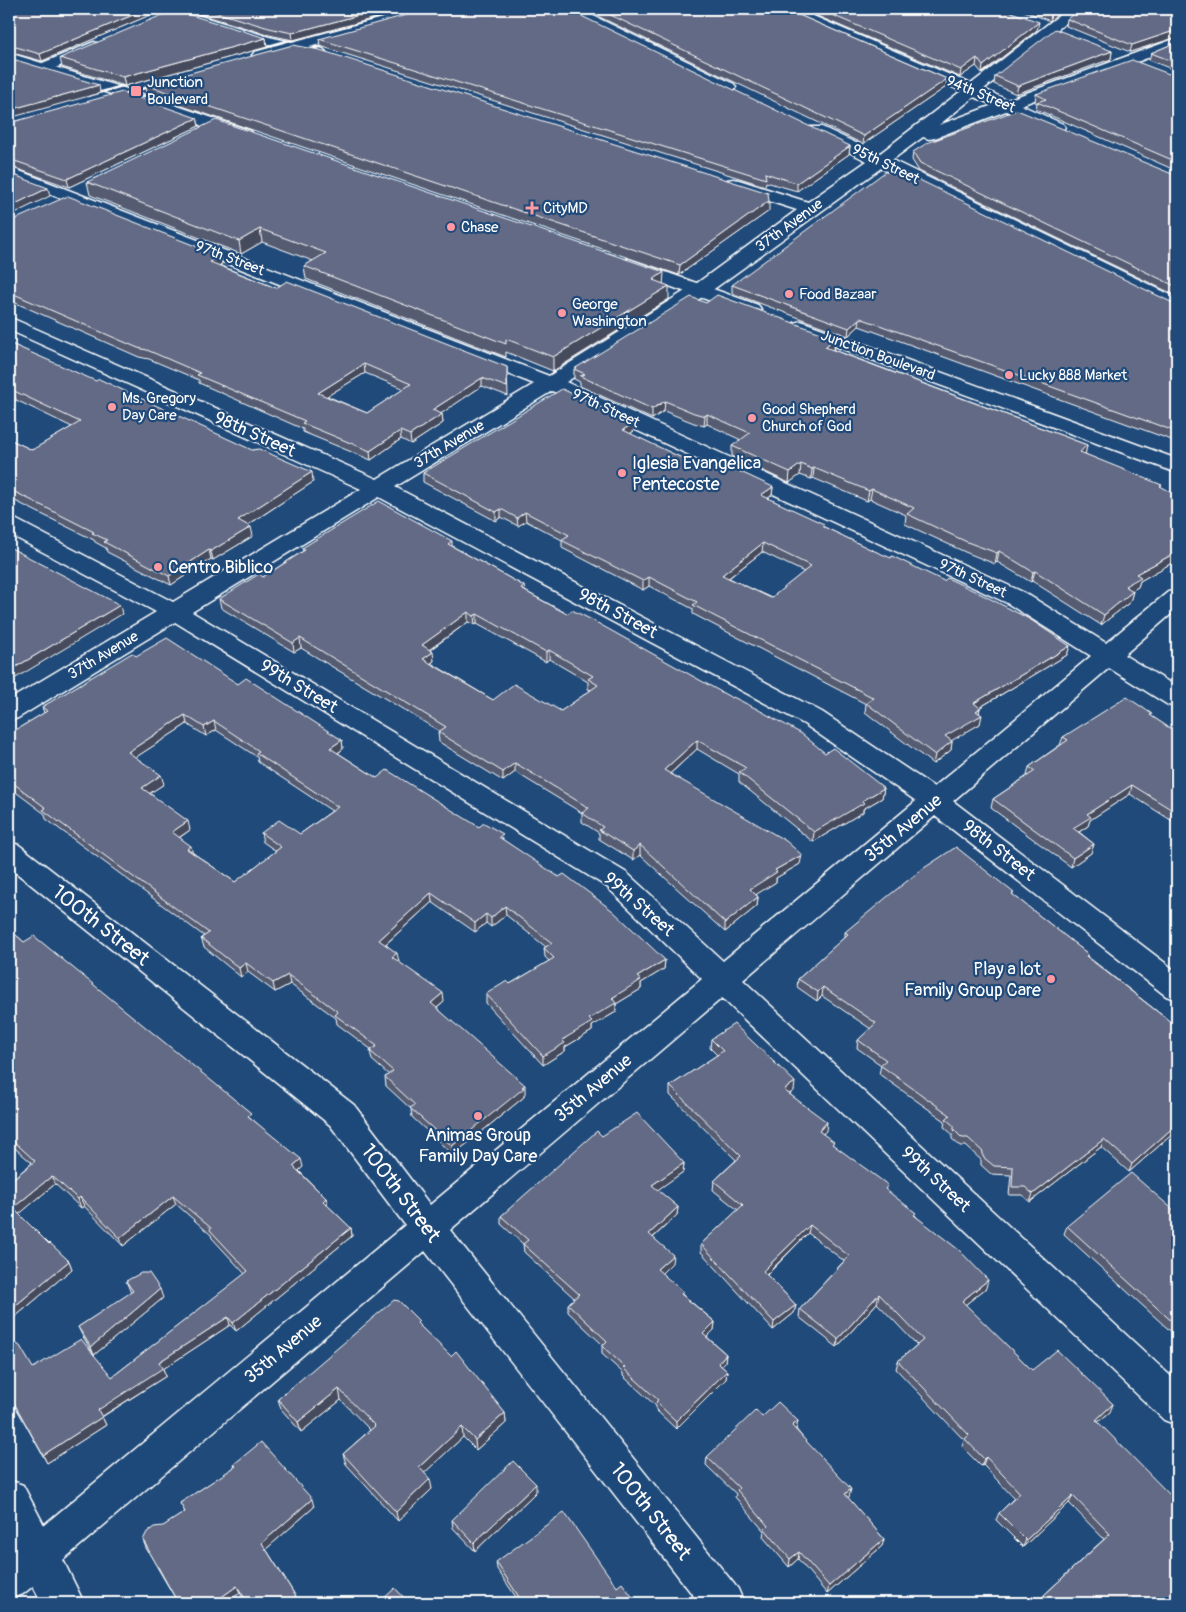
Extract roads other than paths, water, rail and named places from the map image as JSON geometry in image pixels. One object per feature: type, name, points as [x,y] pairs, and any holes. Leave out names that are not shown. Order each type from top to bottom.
[{"type":"street","points":[[250,58],[430,9]]},
{"type":"street","points":[[568,9],[738,92]]},
{"type":"street","name":"94th Street","points":[[785,9],[1068,132]]},
{"type":"street","points":[[904,144],[972,90],[1045,26],[1076,9]]},
{"type":"street","points":[[169,12],[291,47],[333,56]]},
{"type":"street","points":[[1045,26],[1071,36]]},
{"type":"street","points":[[45,67],[103,42]]},
{"type":"street","points":[[904,144],[1177,42]]},
{"type":"street","points":[[1106,50],[1154,68]]},
{"type":"street","points":[[9,58],[45,67],[263,141]]},
{"type":"street","points":[[92,102],[151,85]]},
{"type":"street","name":"95th Street","points":[[800,122],[1177,305]]},
{"type":"street","points":[[200,134],[217,125]]},
{"type":"street","name":"37th Avenue","points":[[9,712],[700,290],[810,209],[904,144]]},
{"type":"street","name":"97th Street","points":[[9,172],[551,382],[1016,598],[1109,654],[1177,699]]},
{"type":"street","points":[[718,179],[810,209]]},
{"type":"street","name":"Junction Boulevard","points":[[616,261],[775,317],[1177,466]]},
{"type":"street","name":"98th Street","points":[[9,323],[414,504],[813,718],[935,801],[1177,988]]},
{"type":"street","name":"99th Street","points":[[9,525],[202,627],[617,880],[1177,1407]]},
{"type":"street","name":"35th Avenue","points":[[9,1580],[1177,597]]},
{"type":"street","name":"100th Street","points":[[9,852],[342,1115],[427,1228],[724,1603]]},
{"type":"street","points":[[9,1499],[64,1603]]},
{"type":"railway","points":[[337,28],[414,9]]},
{"type":"railway","points":[[254,50],[305,36]]},
{"type":"railway","points":[[300,52],[334,43]]},
{"type":"railway","points":[[88,96],[136,82]]},
{"type":"railway","points":[[112,97],[160,84]]},
{"type":"railway","points":[[124,101],[163,91]]},
{"type":"place","name":"Junction Boulevard","points":[[136,91]]},
{"type":"place","name":"CityMD","points":[[532,208]]},
{"type":"place","name":"Chase","points":[[451,227]]},
{"type":"place","name":"Food Bazaar","points":[[789,294]]},
{"type":"place","name":"George Washington","points":[[562,313]]},
{"type":"place","name":"Lucky 888 Market","points":[[1009,375]]},
{"type":"place","name":"Ms. Gregory Day Care","points":[[112,407]]},
{"type":"place","name":"Good Shepherd Church of God","points":[[752,418]]},
{"type":"place","name":"Iglesia Evangelica Pentecoste","points":[[622,473]]},
{"type":"place","name":"Centro Biblico","points":[[158,567]]},
{"type":"place","name":"Play a lot Family Group Care","points":[[1051,979]]},
{"type":"place","name":"Animas Group Family Day Care","points":[[478,1116]]}]
